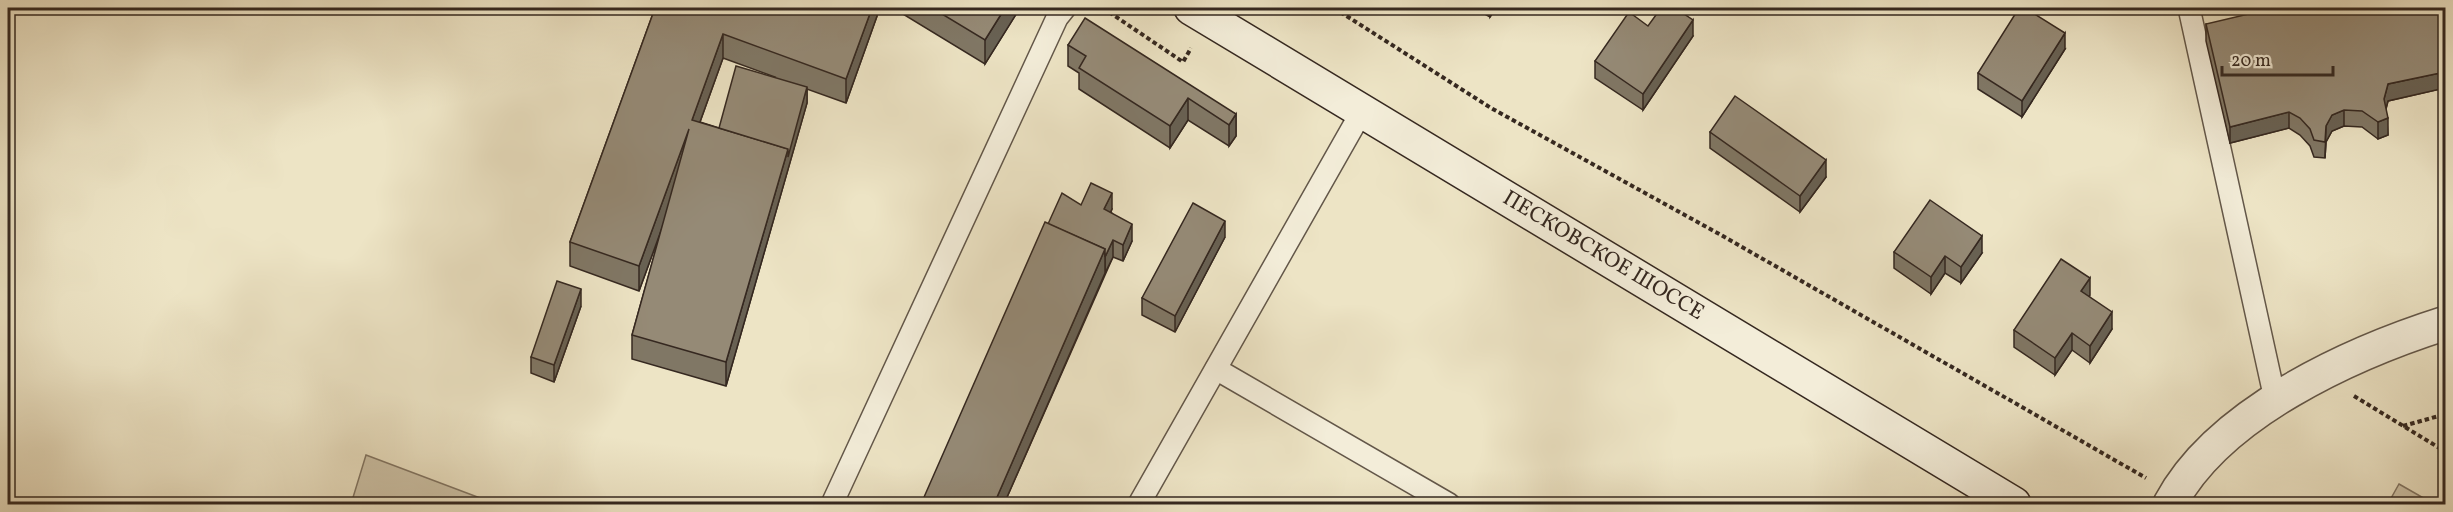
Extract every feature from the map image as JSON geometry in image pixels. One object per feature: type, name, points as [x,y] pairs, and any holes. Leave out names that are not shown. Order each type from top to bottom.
[{"type":"street","name":"ПЕСКОВСКОЕ ШОССЕ","points":[[1191,8],[2014,504]]},
{"type":"street","points":[[2173,500],[2212,450],[2233,430],[2276,399],[2379,346],[2445,323]]},
{"type":"lane","points":[[832,504],[1057,18],[1065,8]]},
{"type":"lane","points":[[2189,8],[2276,399]]},
{"type":"lane","points":[[1139,504],[1362,111]]},
{"type":"lane","points":[[1216,369],[1449,504]]},
{"type":"path","points":[[1103,8],[1184,62]]},
{"type":"path","points":[[1334,8],[1491,108],[1721,235],[2173,500]]},
{"type":"path","points":[[2320,376],[2445,452]]},
{"type":"path","points":[[2403,427],[2445,414]]},
{"type":"shaded area","points":[[366,455],[496,504],[351,504]]},
{"type":"shaded area","points":[[2399,484],[2434,504],[2385,504],[2390,500]]},
{"type":"building","points":[[655,8],[872,8],[846,79],[723,34],[692,120],[788,149],[726,362],[632,335],[689,129],[639,266],[570,242]]},
{"type":"building","points":[[932,8],[1005,8],[985,40]]},
{"type":"building","points":[[1661,8],[1675,8],[1693,20],[1643,94],[1595,61],[1629,12],[1648,26]]},
{"type":"building","points":[[2019,8],[2025,8],[2065,33],[2022,101],[1978,73]]},
{"type":"building","points":[[2274,8],[2437,8],[2438,11],[2445,9],[2445,72],[2388,84],[2384,99],[2388,118],[2378,122],[2362,111],[2344,110],[2332,115],[2326,126],[2325,142],[2314,140],[2310,129],[2300,118],[2289,112],[2230,127],[2206,24]]},
{"type":"building","points":[[1085,18],[1236,114],[1229,125],[1188,98],[1170,126],[1079,68],[1086,56],[1068,45]]},
{"type":"building","points":[[736,66],[807,87],[788,157],[788,149],[719,128]]},
{"type":"building","points":[[1735,96],[1826,160],[1800,196],[1710,132]]},
{"type":"building","points":[[1091,183],[1112,193],[1104,209],[1132,224],[1123,245],[1113,240],[1105,257],[1105,249],[1048,224],[1062,193],[1081,205]]},
{"type":"building","points":[[1930,200],[1982,236],[1961,267],[1945,256],[1931,277],[1894,252]]},
{"type":"building","points":[[1193,203],[1225,221],[1175,316],[1142,298]]},
{"type":"building","points":[[1045,222],[1105,249],[994,504],[921,504]]},
{"type":"building","points":[[2061,259],[2090,278],[2081,291],[2112,312],[2090,346],[2072,333],[2055,358],[2014,330]]},
{"type":"building","points":[[557,281],[581,289],[554,365],[531,357]]}]
